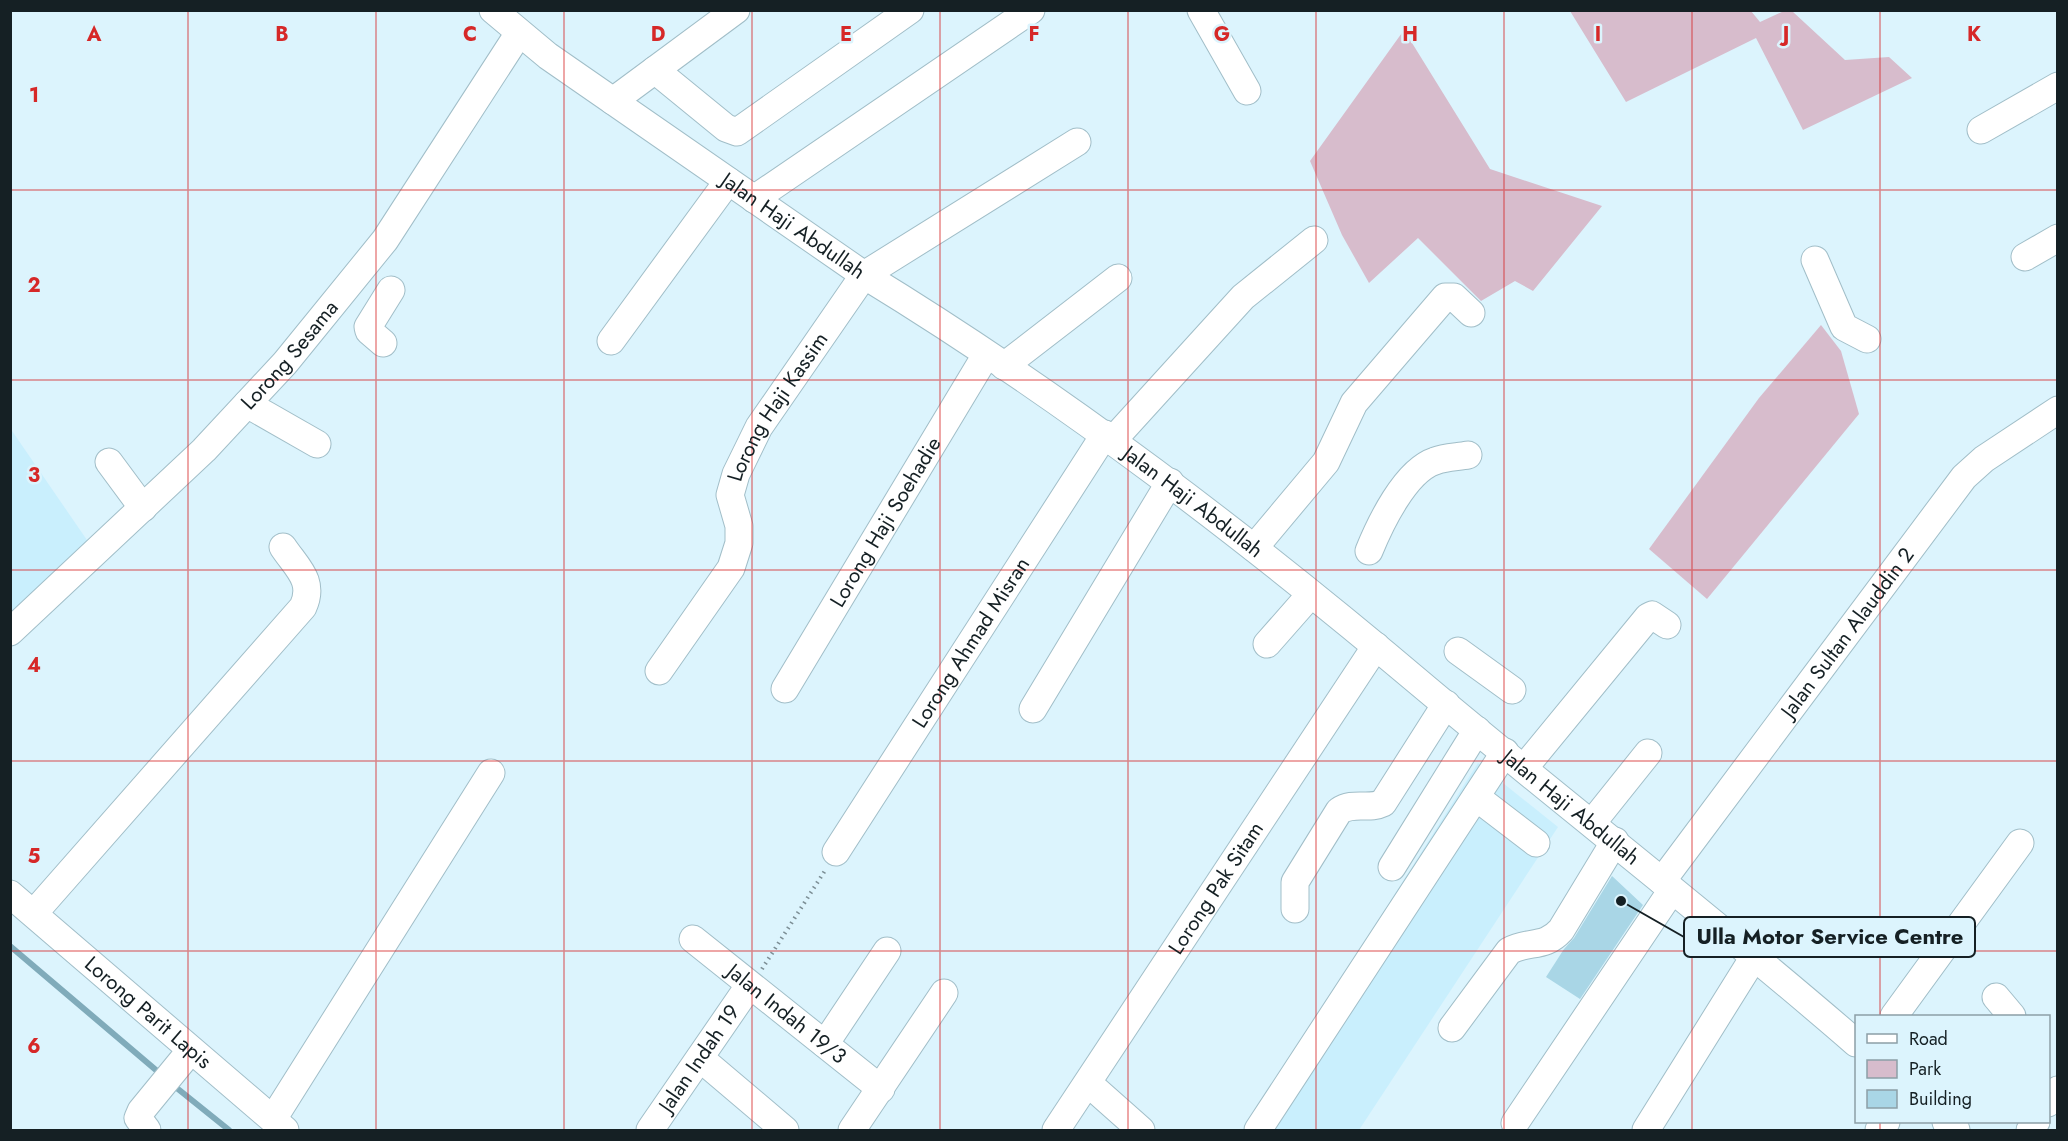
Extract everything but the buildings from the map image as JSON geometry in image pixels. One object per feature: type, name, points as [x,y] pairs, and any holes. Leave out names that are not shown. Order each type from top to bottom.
[{"type":"street","points":[[613,101],[736,10]]},
{"type":"street","points":[[655,70],[726,128],[737,132],[910,10]]},
{"type":"street","points":[[754,199],[1031,10]]},
{"type":"street","points":[[1201,10],[1247,91]]},
{"type":"street","name":"Jalan Haji Abdullah","points":[[493,11],[519,33],[613,101],[864,275],[1109,437],[1170,482],[1615,841],[1855,1042]]},
{"type":"street","name":"Lorong Sesama","points":[[10,632],[204,450],[285,363],[391,232],[519,33]]},
{"type":"street","points":[[1981,130],[2058,86]]},
{"type":"street","points":[[864,275],[1077,142]]},
{"type":"street","points":[[611,341],[728,181]]},
{"type":"street","points":[[2025,257],[2058,238]]},
{"type":"street","name":"Lorong Ahmad Misran","points":[[836,852],[1109,437],[1243,297],[1314,240]]},
{"type":"street","points":[[1815,260],[1844,327],[1867,339]]},
{"type":"street","points":[[364,266],[401,298],[368,327],[369,331],[383,343]]},
{"type":"street","name":"Lorong Haji Kassim","points":[[659,671],[731,568],[739,543],[739,526],[730,495],[736,474],[759,427],[864,275]]},
{"type":"street","points":[[995,360],[1118,278]]},
{"type":"street","points":[[1254,548],[1318,474],[1332,451],[1354,403],[1445,297],[1454,297],[1471,313]]},
{"type":"street","name":"Lorong Haji Soehadie","points":[[785,689],[995,360]]},
{"type":"street","points":[[247,404],[317,444]]},
{"type":"street","name":"Jalan Sultan Alauddin 2","points":[[1515,1124],[1667,885],[1964,477],[1984,459],[2058,410]]},
{"type":"street","points":[[1369,551],[1381,520],[1406,485],[1422,469],[1434,461],[1468,455]]},
{"type":"street","points":[[109,462],[143,508]]},
{"type":"street","points":[[1033,709],[1170,482]]},
{"type":"street","points":[[34,914],[303,607],[309,594],[308,583],[282,547]]},
{"type":"street","points":[[1267,644],[1311,594]]},
{"type":"street","points":[[1258,1131],[1476,797],[1515,760],[1648,617],[1652,615],[1667,625]]},
{"type":"street","name":"Lorong Pak Sitam","points":[[1056,1131],[1376,646]]},
{"type":"street","points":[[1458,651],[1512,690]]},
{"type":"street","points":[[1294,909],[1296,882],[1339,812],[1346,806],[1376,807],[1383,802],[1446,704]]},
{"type":"street","points":[[1392,867],[1477,730]]},
{"type":"street","points":[[1592,823],[1648,753]]},
{"type":"street","points":[[280,1125],[491,773]]},
{"type":"street","points":[[1476,797],[1536,843]]},
{"type":"street","points":[[1452,1028],[1509,951],[1521,946],[1550,941],[1562,930],[1615,841]]},
{"type":"street","points":[[1895,1015],[2020,843]]},
{"type":"street","name":"Lorong Parit Lapis","points":[[10,894],[280,1125]]},
{"type":"street","name":"Jalan Indah 19/3","points":[[693,939],[749,986],[881,1089]]},
{"type":"street","points":[[825,1044],[887,951]]},
{"type":"street","points":[[1646,1131],[1754,957]]},
{"type":"street","name":"Jalan Indah 19","points":[[654,1129],[749,986]]},
{"type":"street","points":[[852,1131],[944,993]]},
{"type":"street","points":[[147,1131],[138,1118],[141,1111],[191,1050]]},
{"type":"street","points":[[700,1058],[785,1131]]},
{"type":"street","points":[[1088,1083],[1141,1131]]},
{"type":"path","points":[[749,986],[781,942],[836,852]]},
{"type":"shaded area","points":[[10,428],[89,543],[14,614],[10,609]]},
{"type":"shaded area","points":[[1478,763],[1558,827],[1359,1130],[1245,1130]]},
{"type":"green space","points":[[1570,11],[1751,11],[1760,22],[1784,11],[1792,11],[1845,60],[1889,57],[1912,78],[1803,130],[1756,38],[1626,102]]},
{"type":"green space","points":[[1404,30],[1490,169],[1602,206],[1533,291],[1515,281],[1481,301],[1418,238],[1369,283],[1342,235],[1310,161]]},
{"type":"green space","points":[[1821,325],[1841,351],[1859,414],[1707,599],[1649,549],[1759,398]]},
{"type":"waterway","points":[[10,946],[163,1076]]},
{"type":"waterway","points":[[173,1085],[229,1130]]},
{"type":"place","name":"Ulla Motor Service Centre","points":[[1621,901]]}]
